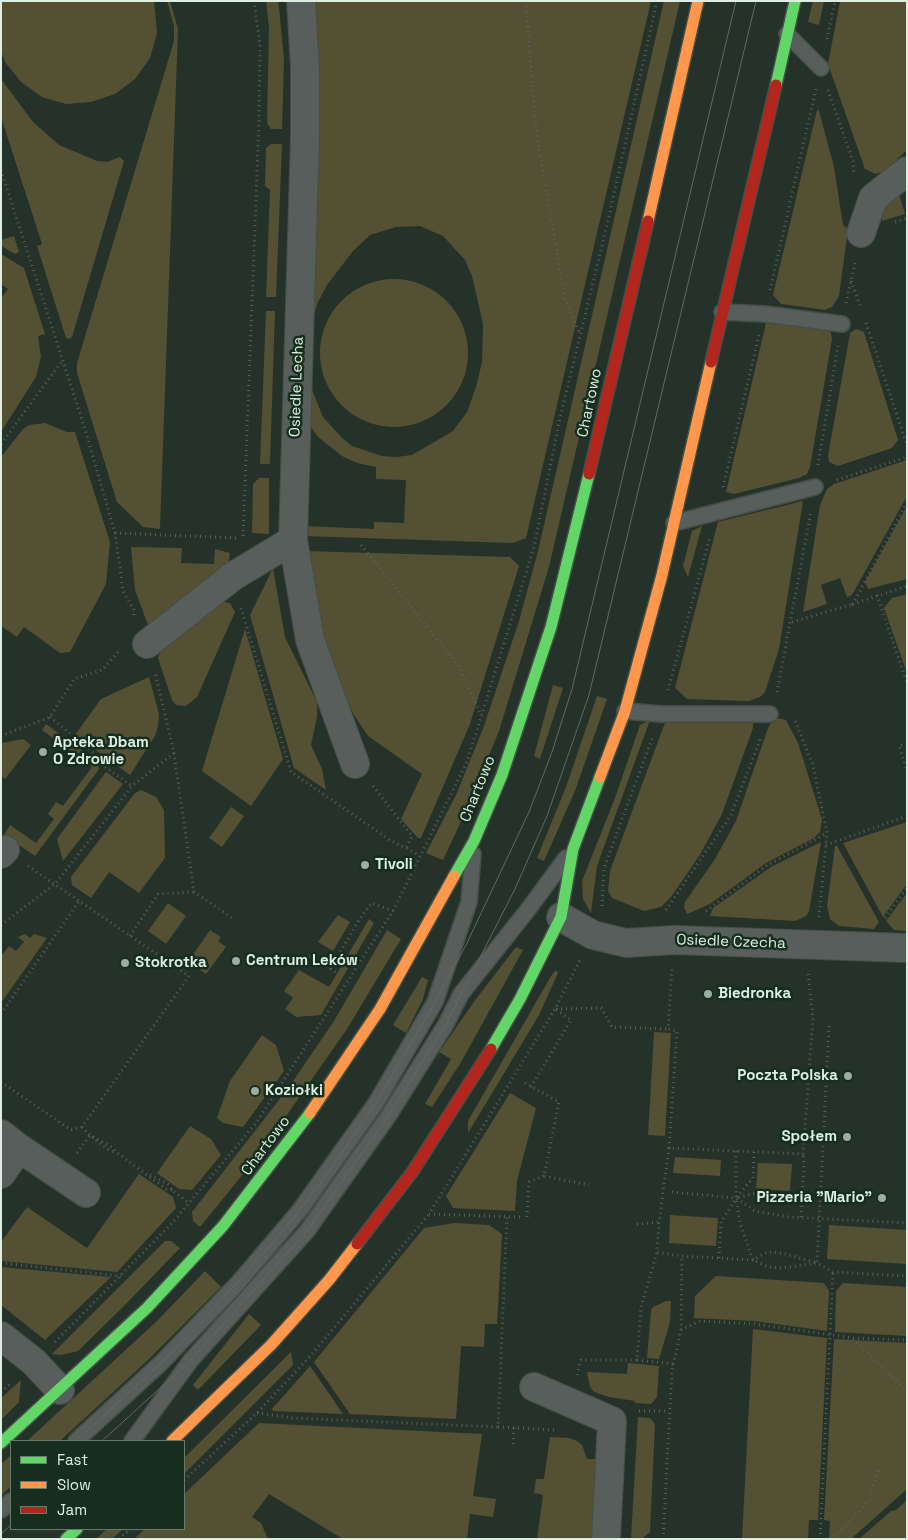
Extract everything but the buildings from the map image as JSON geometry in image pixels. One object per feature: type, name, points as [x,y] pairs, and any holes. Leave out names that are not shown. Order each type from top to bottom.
[{"type":"street","name":"Osiedle Lecha","points":[[300,1],[305,67],[305,137],[292,540],[310,640],[355,764]]},
{"type":"street","name":"Chartowo","points":[[1,1443],[148,1308],[223,1226],[282,1151],[321,1098],[380,1010],[474,840],[502,775],[550,627],[596,452],[698,1]]},
{"type":"street","points":[[173,1440],[270,1345],[329,1280],[398,1192],[470,1085],[520,999],[561,917],[573,849],[626,711],[674,523],[795,1]]},
{"type":"street","points":[[861,233],[872,198],[907,170]]},
{"type":"street","points":[[141,638],[232,577],[292,540]]},
{"type":"street","name":"Osiedle Czecha","points":[[561,917],[593,935],[626,943],[674,940],[812,956],[907,948]]},
{"type":"street","points":[[1,1174],[10,1141],[86,1193]]},
{"type":"street","points":[[1,1336],[34,1362],[60,1390]]},
{"type":"street","points":[[534,1387],[612,1422],[606,1539]]},
{"type":"street","points":[[66,1539],[76,1530]]},
{"type":"lane","points":[[788,34],[820,68]]},
{"type":"lane","points":[[722,312],[765,314],[842,324]]},
{"type":"lane","points":[[674,523],[814,487]]},
{"type":"lane","points":[[626,711],[661,714],[770,714]]},
{"type":"lane","points":[[77,1440],[161,1363],[238,1283],[300,1210],[376,1103],[434,1002],[469,902],[474,840]]},
{"type":"lane","points":[[133,1440],[191,1360],[307,1231],[389,1114],[446,1024],[461,994],[530,908],[573,849]]},
{"type":"path","points":[[114,533],[243,539],[260,121],[260,45],[254,1]]},
{"type":"path","points":[[526,1],[536,131],[565,299],[581,335]]},
{"type":"path","points":[[1,1392],[122,1276],[189,1203],[256,1123],[393,911],[419,855],[467,762],[534,547],[560,418],[581,335],[657,1]]},
{"type":"path","points":[[820,68],[853,161],[855,179]]},
{"type":"path","points":[[1,170],[85,429],[114,533],[123,591],[134,610],[141,638],[160,689],[174,753],[194,892]]},
{"type":"path","points":[[658,912],[666,910],[676,898],[731,815],[780,684],[842,324],[861,233]]},
{"type":"path","points":[[851,280],[907,445]]},
{"type":"path","points":[[1,444],[62,361]]},
{"type":"path","points":[[814,487],[907,457]]},
{"type":"path","points":[[853,604],[907,502]]},
{"type":"path","points":[[361,544],[458,665],[481,716]]},
{"type":"path","points":[[792,622],[907,586]]},
{"type":"path","points":[[877,595],[907,683]]},
{"type":"path","points":[[240,605],[291,772],[390,840],[419,855]]},
{"type":"path","points":[[1,736],[50,717],[74,679],[102,670],[141,638]]},
{"type":"path","points":[[780,684],[783,693]]},
{"type":"path","points":[[791,711],[813,765],[827,833],[812,956],[813,1017],[803,1154],[801,1218]]},
{"type":"path","points":[[50,717],[99,757],[104,766],[132,786]]},
{"type":"path","points":[[907,744],[899,746],[907,770]]},
{"type":"path","points":[[1,925],[55,884],[132,786],[174,753]]},
{"type":"path","points":[[355,764],[412,836],[406,849]]},
{"type":"path","points":[[826,845],[907,816]]},
{"type":"path","points":[[668,1029],[674,940],[712,906],[766,866],[827,833]]},
{"type":"path","points":[[1,1082],[71,1130],[82,1127],[189,976],[55,884]]},
{"type":"path","points":[[130,936],[158,894],[194,892],[234,919]]},
{"type":"path","points":[[1,1014],[79,901]]},
{"type":"path","points":[[330,969],[362,915],[372,903],[393,911]]},
{"type":"path","points":[[602,908],[610,911]]},
{"type":"path","points":[[309,956],[337,973]]},
{"type":"path","points":[[531,1087],[571,1020],[555,1009],[601,1008],[612,1027],[668,1029],[678,1032],[669,1148],[657,1252],[641,1308],[637,1360]]},
{"type":"path","points":[[817,1263],[829,1026]]},
{"type":"path","points":[[525,1083],[559,1102],[544,1176]]},
{"type":"path","points":[[82,1127],[90,1135],[104,1141],[166,1189],[172,1190],[189,1203]]},
{"type":"path","points":[[61,1176],[90,1135]]},
{"type":"path","points":[[669,1148],[803,1154]]},
{"type":"path","points":[[736,1151],[736,1198],[740,1223],[753,1260]]},
{"type":"path","points":[[719,1258],[721,1222],[736,1198],[753,1178],[754,1152]]},
{"type":"path","points":[[527,1217],[530,1182],[544,1176],[589,1185]]},
{"type":"path","points":[[672,1192],[736,1198],[756,1194],[802,1196]]},
{"type":"path","points":[[736,1198],[755,1211],[801,1218],[907,1223]]},
{"type":"path","points":[[185,1479],[257,1413],[313,1353],[429,1214]]},
{"type":"path","points":[[498,1427],[507,1216]]},
{"type":"path","points":[[637,1224],[659,1222]]},
{"type":"path","points":[[657,1252],[682,1256],[753,1260],[768,1267],[781,1268],[817,1263]]},
{"type":"path","points":[[753,1260],[767,1252],[782,1253],[817,1263],[833,1272],[907,1276]]},
{"type":"path","points":[[663,1539],[673,1364],[681,1330],[682,1256]]},
{"type":"path","points":[[1,1263],[122,1276]]},
{"type":"path","points":[[820,1539],[833,1272]]},
{"type":"path","points":[[681,1330],[700,1321],[755,1324],[853,1338],[907,1340]]},
{"type":"path","points":[[853,1338],[907,1391]]},
{"type":"path","points":[[570,1403],[581,1360],[637,1360],[673,1364]]},
{"type":"path","points":[[257,1413],[293,1418],[562,1430]]},
{"type":"path","points":[[513,1444],[514,1428]]},
{"type":"path","points":[[830,1539],[846,1526],[868,1500],[879,1469]]},
{"type":"path","points":[[119,1539],[129,1530]]},
{"type":"shaded area","points":[[1,1],[154,1],[157,33],[150,58],[135,79],[115,94],[91,102],[66,104],[42,97],[21,82],[5,62],[1,51]]},
{"type":"shaded area","points":[[167,1],[170,1],[178,29],[160,529],[143,527],[117,502],[77,373],[77,363],[174,41],[174,26]]},
{"type":"shaded area","points":[[266,1],[278,1],[279,8],[284,59],[282,129],[271,129],[267,123],[269,27]]},
{"type":"shaded area","points":[[307,1],[651,1],[526,538],[513,543],[303,536],[302,526],[374,529],[374,522],[404,523],[406,480],[376,479],[376,467],[357,463],[342,456],[318,437],[309,424],[310,385],[323,417],[352,446],[382,456],[412,455],[453,431],[467,412],[482,362],[483,324],[472,276],[465,260],[443,236],[420,226],[396,227],[370,235],[353,251],[327,285],[318,302],[311,325]]},
{"type":"shaded area","points":[[664,1],[680,1],[549,567],[499,731],[466,811],[443,860],[426,853],[456,795],[484,726],[519,621],[538,551]]},
{"type":"shaded area","points":[[813,1],[824,1],[819,25],[808,22]]},
{"type":"shaded area","points":[[840,1],[907,1],[907,150],[885,171],[876,174],[865,169],[828,64]]},
{"type":"shaded area","points":[[1,79],[33,122],[59,145],[97,161],[107,162],[120,157],[124,161],[72,337],[69,339],[66,338],[37,246],[42,244],[1,117]]},
{"type":"shaded area","points":[[817,110],[819,111],[834,167],[843,225],[848,229],[839,296],[832,307],[825,310],[781,304],[773,295]]},
{"type":"shaded area","points":[[271,144],[282,144],[276,297],[266,297],[270,190],[265,186],[266,148]]},
{"type":"shaded area","points":[[907,184],[907,191],[899,194],[905,214],[882,221],[881,210]]},
{"type":"shaded area","points":[[14,236],[19,252],[15,254],[1,246],[1,240]]},
{"type":"shaded area","points":[[1,254],[24,268],[45,334],[38,336],[41,357],[36,377],[1,432],[1,298],[8,289],[1,284]]},
{"type":"shaded area","points":[[394,279],[422,284],[435,291],[446,301],[456,312],[463,325],[468,353],[463,381],[456,394],[446,405],[435,415],[422,422],[394,427],[366,422],[353,415],[342,405],[332,394],[325,381],[320,353],[325,325],[332,312],[342,301],[353,291],[366,284]]},
{"type":"shaded area","points":[[266,311],[275,311],[270,464],[260,464]]},
{"type":"shaded area","points":[[778,319],[827,328],[831,333],[832,339],[810,467],[807,474],[799,478],[734,494],[726,492],[766,323]]},
{"type":"shaded area","points":[[856,329],[864,332],[898,440],[892,448],[838,466],[829,462],[828,456],[850,333]]},
{"type":"shaded area","points":[[45,423],[67,432],[75,432],[110,542],[106,584],[70,652],[60,653],[24,627],[17,637],[1,626],[1,457],[23,429],[29,425]]},
{"type":"shaded area","points":[[907,460],[907,496],[852,595],[847,597],[840,578],[821,585],[827,604],[803,612],[820,505],[827,489],[834,484]]},
{"type":"shaded area","points":[[259,478],[269,478],[269,534],[252,533],[253,484]]},
{"type":"shaded area","points":[[803,501],[779,649],[765,692],[760,697],[749,701],[687,699],[675,688],[718,522]]},
{"type":"shaded area","points":[[907,506],[907,579],[868,589],[865,582]]},
{"type":"shaded area","points":[[702,526],[688,577],[683,566],[692,531]]},
{"type":"shaded area","points":[[131,547],[182,548],[181,563],[214,564],[215,549],[230,553],[228,568],[156,627],[148,625],[135,590]]},
{"type":"shaded area","points":[[305,551],[510,557],[519,566],[470,724],[421,838],[418,838],[401,819],[422,774],[368,736],[354,715],[319,644]]},
{"type":"shaded area","points":[[273,568],[285,637],[317,702],[317,717],[311,745],[322,769],[326,790],[294,768],[250,615]]},
{"type":"shaded area","points":[[907,594],[907,673],[884,608],[892,598]]},
{"type":"shaded area","points":[[230,603],[235,612],[197,697],[186,706],[176,705],[172,700],[158,658],[163,644],[218,604]]},
{"type":"shaded area","points":[[245,629],[283,759],[251,806],[202,771]]},
{"type":"shaded area","points":[[149,677],[159,714],[158,726],[155,736],[130,775],[75,735],[101,699]]},
{"type":"shaded area","points":[[553,685],[563,688],[540,759],[534,756]]},
{"type":"shaded area","points":[[597,696],[607,699],[575,791],[544,861],[537,858],[566,787]]},
{"type":"shaded area","points":[[777,718],[786,720],[798,743],[822,820],[820,832],[814,838],[766,863],[710,904],[687,914],[684,907],[685,902],[715,859],[736,821],[768,728],[772,721]]},
{"type":"shaded area","points":[[650,720],[597,866],[591,913],[583,899],[582,881],[615,798],[640,725]]},
{"type":"shaded area","points":[[666,720],[753,723],[753,728],[722,814],[701,853],[671,897],[661,907],[644,911],[612,898],[608,891],[610,871]]},
{"type":"shaded area","points":[[46,724],[97,761],[99,769],[35,856],[4,835],[10,825],[36,843],[54,819],[48,814],[56,802],[63,806],[92,767],[42,730]]},
{"type":"shaded area","points":[[23,739],[31,745],[5,779],[1,776],[1,743]]},
{"type":"shaded area","points":[[106,772],[123,784],[63,861],[57,839]]},
{"type":"shaded area","points":[[141,790],[156,797],[164,810],[165,858],[139,893],[109,872],[91,898],[72,885],[71,877],[135,793]]},
{"type":"shaded area","points":[[231,807],[244,816],[222,847],[209,838]]},
{"type":"shaded area","points":[[907,822],[907,884],[883,917],[843,843]]},
{"type":"shaded area","points":[[821,842],[809,911],[806,916],[795,921],[710,916],[713,908],[771,867]]},
{"type":"shaded area","points":[[835,846],[837,846],[879,922],[874,929],[839,926],[830,919],[827,906]]},
{"type":"shaded area","points":[[907,893],[907,931],[894,930],[886,921]]},
{"type":"shaded area","points":[[168,903],[186,916],[166,944],[148,931]]},
{"type":"shaded area","points":[[338,915],[350,922],[333,951],[318,942]]},
{"type":"shaded area","points":[[369,919],[374,923],[321,1015],[296,1017],[285,1009],[293,998],[284,991],[299,970],[329,987]]},
{"type":"shaded area","points":[[210,930],[221,937],[218,941],[226,947],[206,974],[188,962]]},
{"type":"shaded area","points":[[387,930],[401,939],[347,1029],[261,1152],[200,1227],[193,1221],[192,1212],[289,1087],[334,1021]]},
{"type":"shaded area","points":[[25,934],[30,938],[34,934],[47,938],[1,1003],[1,956],[9,946],[16,951],[24,942],[18,937]]},
{"type":"shaded area","points":[[516,947],[523,950],[460,1064],[432,1107],[425,1104],[451,1059],[439,1052],[476,999]]},
{"type":"shaded area","points":[[556,970],[558,973],[539,1015],[468,1133],[468,1121]]},
{"type":"shaded area","points":[[422,977],[428,980],[423,999],[406,1033],[393,1025]]},
{"type":"shaded area","points":[[654,1032],[671,1033],[665,1136],[648,1135]]},
{"type":"shaded area","points":[[262,1035],[276,1045],[284,1071],[243,1127],[223,1123],[217,1118],[230,1081]]},
{"type":"shaded area","points":[[510,1093],[536,1108],[517,1181],[515,1211],[453,1208],[446,1196]]},
{"type":"shaded area","points":[[190,1126],[211,1139],[221,1155],[192,1190],[179,1189],[157,1173]]},
{"type":"shaded area","points":[[675,1157],[721,1160],[720,1176],[673,1173]]},
{"type":"shaded area","points":[[758,1163],[792,1164],[790,1191],[756,1189]]},
{"type":"shaded area","points":[[139,1174],[173,1197],[176,1208],[117,1272],[1,1261],[1,1242],[27,1207],[87,1248]]},
{"type":"shaded area","points":[[670,1215],[718,1218],[716,1246],[669,1243]]},
{"type":"shaded area","points":[[454,1223],[489,1225],[502,1234],[497,1324],[485,1324],[484,1347],[461,1346],[456,1419],[350,1414],[314,1362],[424,1228]]},
{"type":"shaded area","points":[[829,1225],[907,1230],[907,1264],[827,1259]]},
{"type":"shaded area","points":[[165,1241],[171,1241],[180,1248],[125,1305],[78,1351],[61,1355],[52,1354]]},
{"type":"shaded area","points":[[1,1267],[111,1277],[45,1340],[1,1305]]},
{"type":"shaded area","points":[[205,1271],[221,1287],[147,1361],[61,1440],[28,1440],[158,1320]]},
{"type":"shaded area","points":[[716,1276],[824,1283],[829,1291],[827,1331],[754,1321],[694,1318],[695,1296]]},
{"type":"shaded area","points":[[843,1283],[907,1287],[907,1336],[835,1332],[836,1291]]},
{"type":"shaded area","points":[[666,1301],[671,1301],[670,1322],[659,1359],[647,1358],[651,1310],[653,1307]]},
{"type":"shaded area","points":[[249,1314],[261,1325],[198,1390],[193,1385]]},
{"type":"shaded area","points":[[753,1329],[827,1338],[818,1520],[809,1520],[808,1539],[742,1539]]},
{"type":"shaded area","points":[[834,1339],[907,1343],[907,1489],[851,1539],[829,1539],[830,1521],[824,1520]]},
{"type":"shaded area","points":[[291,1352],[293,1365],[185,1473],[185,1457]]},
{"type":"shaded area","points":[[628,1363],[659,1366],[657,1397],[651,1404],[635,1403],[635,1401],[609,1397],[594,1392],[590,1387],[587,1372],[627,1374]]},
{"type":"shaded area","points":[[310,1366],[343,1414],[273,1411],[272,1409]]},
{"type":"shaded area","points":[[21,1380],[19,1402],[1,1420],[1,1398]]},
{"type":"shaded area","points":[[638,1417],[650,1418],[655,1424],[650,1532],[643,1538],[631,1538]]},
{"type":"shaded area","points":[[259,1423],[482,1434],[473,1496],[496,1499],[493,1517],[470,1514],[467,1539],[343,1539],[269,1494],[252,1517],[261,1523],[268,1539],[134,1539],[144,1530],[185,1530],[185,1493]]},
{"type":"shaded area","points":[[550,1437],[569,1438],[577,1441],[582,1445],[587,1459],[596,1459],[592,1539],[537,1539],[543,1495],[534,1493],[536,1479],[544,1479]]},
{"type":"shaded area","points":[[10,1456],[10,1487],[1,1496],[1,1464]]},
{"type":"shaded area","points":[[907,1500],[907,1539],[859,1539],[891,1511],[896,1510]]},
{"type":"shaded area","points":[[106,1530],[122,1530],[112,1539],[96,1539]]},
{"type":"tram line","points":[[77,1440],[161,1363],[207,1316],[283,1231],[320,1184],[376,1103],[435,1002],[466,945],[529,812],[552,752],[572,689],[736,1]]},
{"type":"tram line","points":[[103,1440],[191,1360],[307,1231],[389,1115],[446,1024],[515,889],[547,816],[589,695],[756,1]]},
{"type":"tram line","points":[[1,1510],[10,1502]]},
{"type":"tram line","points":[[1,1534],[10,1526]]},
{"type":"traffic: fast","points":[[776,85],[795,1]]},
{"type":"traffic: fast","points":[[454,876],[474,841],[502,775],[551,627],[589,474]]},
{"type":"traffic: fast","points":[[491,1049],[520,999],[561,917],[573,849],[600,777]]},
{"type":"traffic: fast","points":[[1,1443],[147,1308],[223,1226],[310,1113]]},
{"type":"traffic: fast","points":[[66,1539],[76,1530]]},
{"type":"traffic: slow","points":[[648,221],[698,1]]},
{"type":"traffic: slow","points":[[600,777],[625,711],[662,575],[711,362]]},
{"type":"traffic: slow","points":[[310,1113],[380,1009],[454,876]]},
{"type":"traffic: slow","points":[[173,1440],[271,1345],[329,1280],[357,1244]]},
{"type":"traffic: jam","points":[[711,362],[776,85]]},
{"type":"traffic: jam","points":[[589,474],[648,221]]},
{"type":"traffic: jam","points":[[357,1244],[413,1171],[491,1049]]},
{"type":"place","name":"Apteka Dbam O Zdrowie","points":[[43,752]]},
{"type":"place","name":"Tivoli","points":[[365,865]]},
{"type":"place","name":"Centrum Leków","points":[[236,961]]},
{"type":"place","name":"Stokrotka","points":[[125,963]]},
{"type":"place","name":"Biedronka","points":[[708,994]]},
{"type":"place","name":"Poczta Polska","points":[[848,1076]]},
{"type":"place","name":"Koziołki","points":[[255,1091]]},
{"type":"place","name":"Społem","points":[[847,1137]]},
{"type":"place","name":"Pizzeria \"Mario\"","points":[[882,1198]]}]
